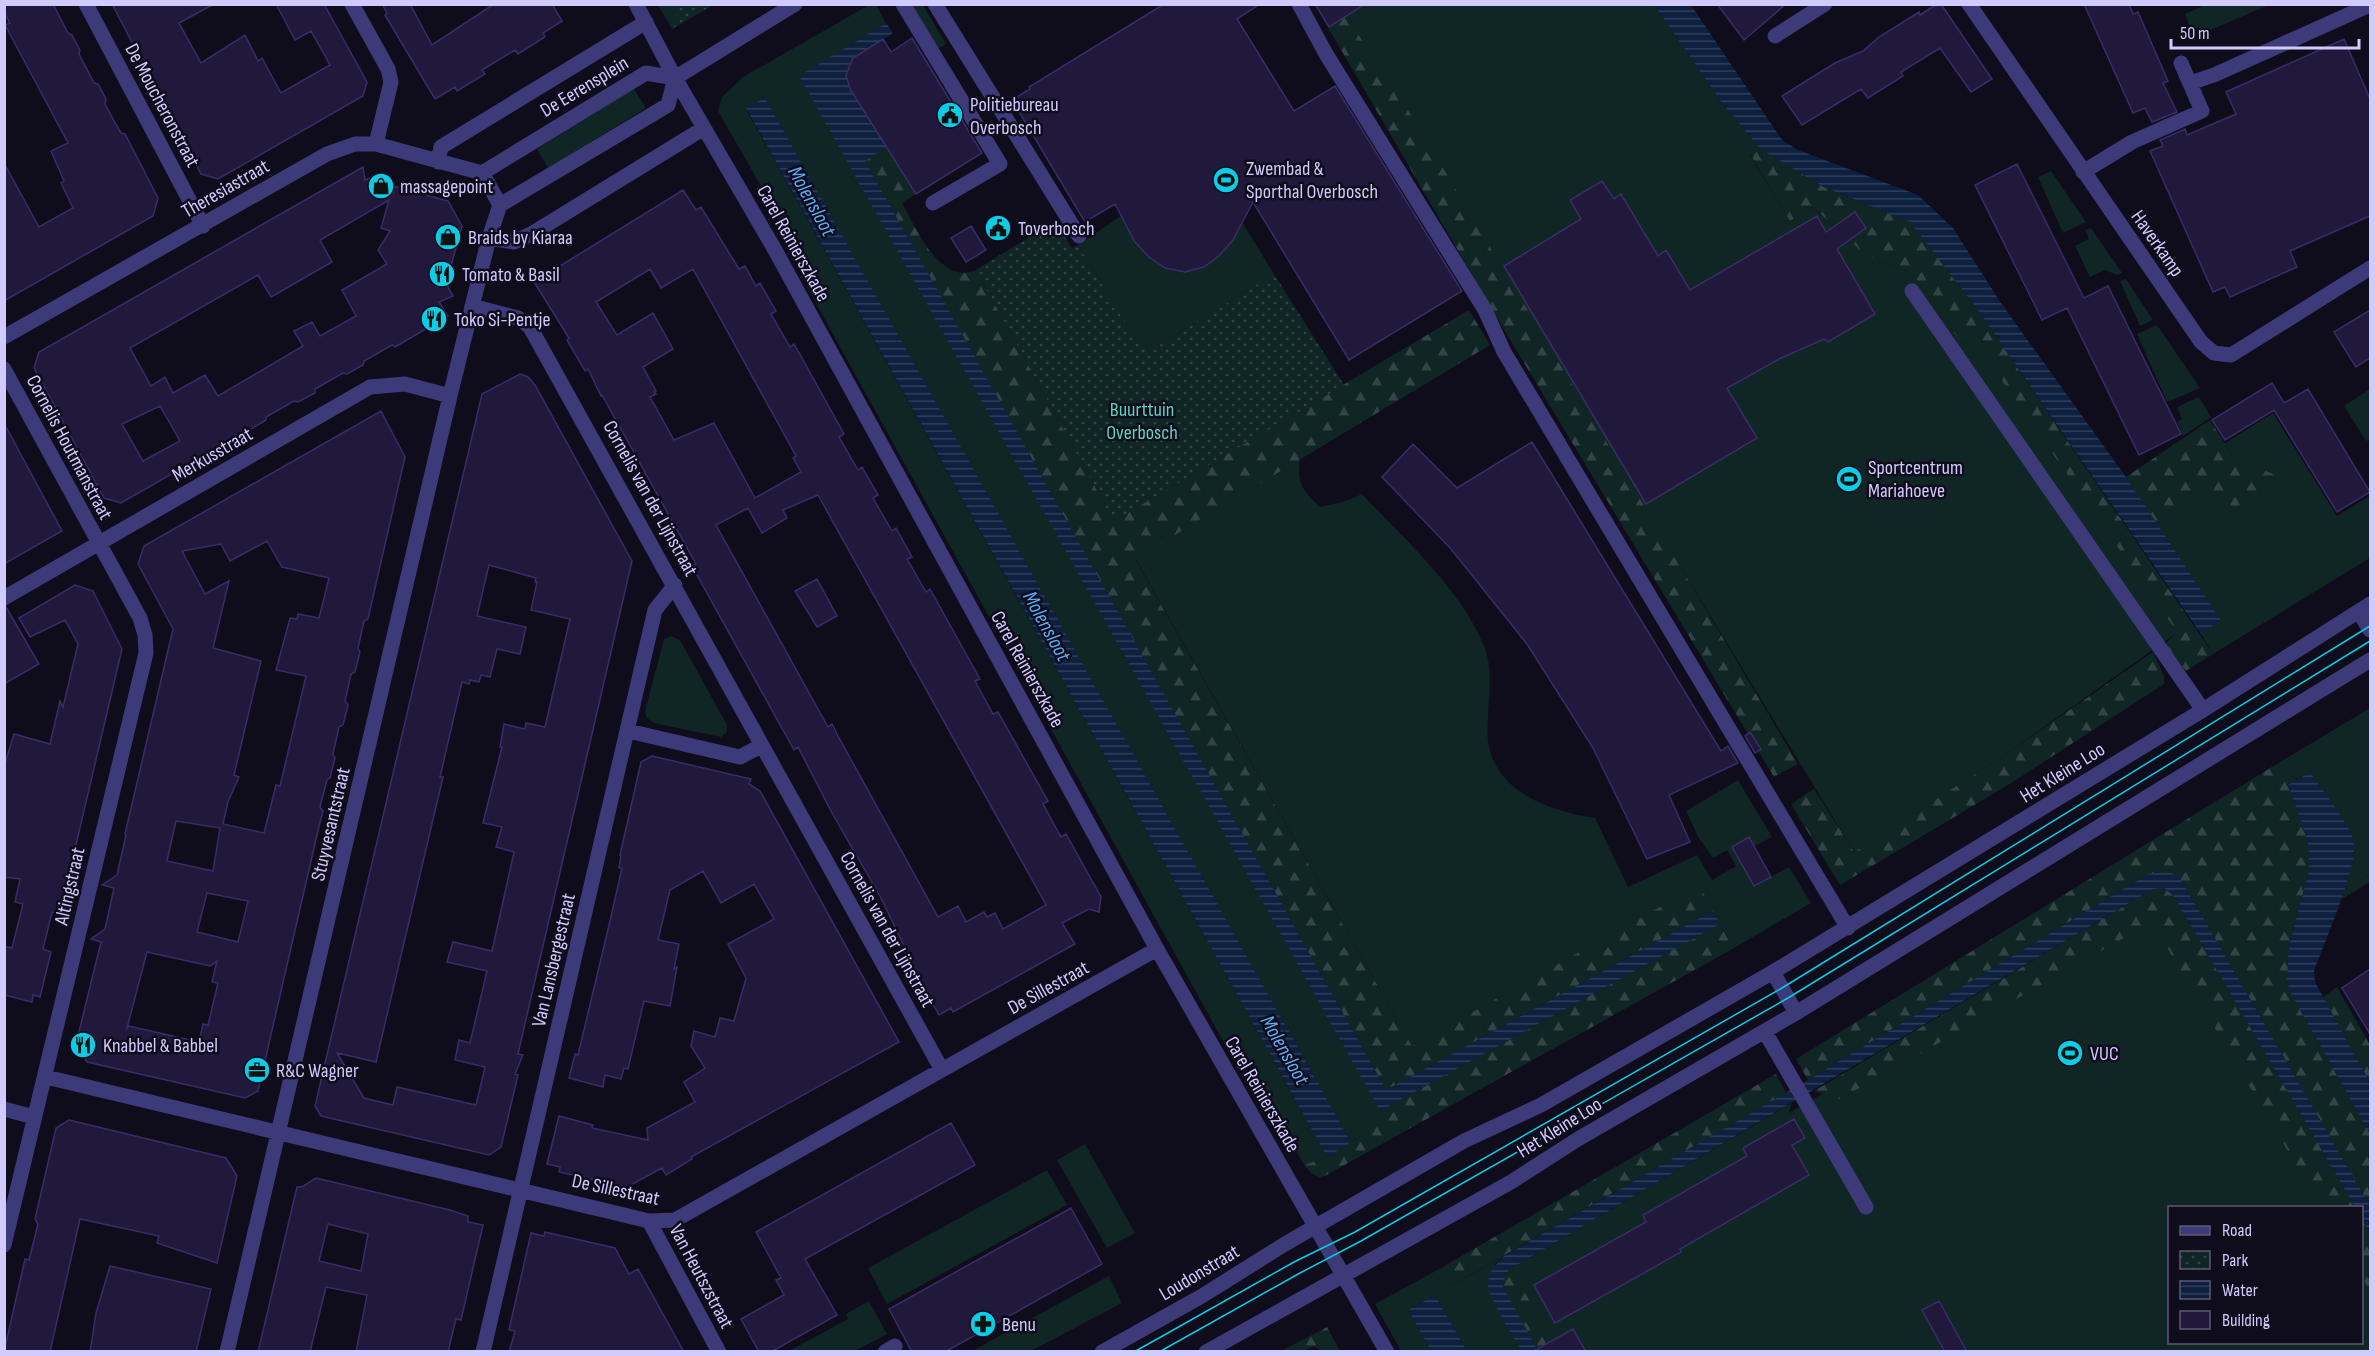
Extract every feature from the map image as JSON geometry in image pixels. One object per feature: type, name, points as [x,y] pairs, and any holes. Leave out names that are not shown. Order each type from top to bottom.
[{"type":"street","name":"De Moucheronstraat","points":[[86,4],[203,226]]},
{"type":"street","points":[[352,4],[388,69],[391,82],[376,144]]},
{"type":"street","name":"Carel Reinierszkade","points":[[636,4],[675,78],[780,260],[1157,949],[1387,1352]]},
{"type":"street","points":[[472,306],[500,205],[668,105],[675,78],[795,4]]},
{"type":"street","points":[[903,4],[1000,164],[933,204]]},
{"type":"street","points":[[935,4],[1079,236]]},
{"type":"street","points":[[1299,4],[1332,64],[1485,310],[1504,352],[1848,928]]},
{"type":"street","points":[[1775,36],[1825,4]]},
{"type":"street","name":"Haverkamp","points":[[1969,4],[2201,342],[2214,353],[2231,355],[2370,268]]},
{"type":"street","points":[[2190,82],[2214,75],[2370,5]]},
{"type":"street","name":"De Eerensplein","points":[[438,162],[441,147],[646,22]]},
{"type":"street","points":[[2083,172],[2132,142],[2202,111],[2181,63]]},
{"type":"street","name":"De Eerensplein","points":[[482,173],[646,73],[675,78]]},
{"type":"street","points":[[489,238],[514,242],[533,233],[704,128]]},
{"type":"street","name":"Theresiastraat","points":[[4,337],[327,154],[355,144],[376,144],[482,173]]},
{"type":"street","points":[[482,173],[500,205]]},
{"type":"street","points":[[1912,291],[2203,710]]},
{"type":"street","name":"Stuyvesantstraat","points":[[227,1352],[280,1134],[472,306]]},
{"type":"street","name":"Cornelis van der Lijnstraat","points":[[472,306],[518,318],[530,327],[942,1070]]},
{"type":"street","name":"Cornelis Houtmanstraat","points":[[4,369],[98,545]]},
{"type":"street","name":"Merkusstraat","points":[[4,598],[370,387],[405,384],[450,396]]},
{"type":"street","name":"Altingstraat","points":[[4,1245],[34,1117],[56,1037],[146,653],[145,636],[140,618],[98,545]]},
{"type":"street","name":"Van Lansbergestraat","points":[[483,1352],[655,610],[675,585]]},
{"type":"street","points":[[2365,608],[2370,630]]},
{"type":"street","name":"Het Kleine Loo","points":[[1316,1226],[1464,1141],[1541,1105],[1848,928],[2365,608]]},
{"type":"street","name":"Het Kleine Loo","points":[[1344,1276],[1511,1182],[1578,1139],[1765,1032],[2370,660]]},
{"type":"street","points":[[628,731],[740,757],[761,746]]},
{"type":"street","name":"De Sillestraat","points":[[46,1077],[648,1221],[675,1220],[1157,949]]},
{"type":"street","points":[[1773,972],[1796,1013]]},
{"type":"street","points":[[1765,1032],[1866,1207]]},
{"type":"street","points":[[4,1109],[34,1117]]},
{"type":"street","name":"Van Heutszstraat","points":[[648,1221],[719,1352]]},
{"type":"street","name":"Loudonstraat","points":[[1102,1352],[1202,1296],[1316,1226]]},
{"type":"street","points":[[1206,1352],[1344,1276]]},
{"type":"green space","points":[[679,4],[713,5],[672,29]]},
{"type":"green space","points":[[658,5],[713,5],[672,29]]},
{"type":"green space","points":[[869,5],[876,5],[886,23],[800,76],[1387,1120],[1351,1142],[765,99],[746,109],[1327,1157],[1304,1165],[1250,1068],[1238,1068],[807,287],[804,261],[718,111],[722,97],[743,77]]},
{"type":"green space","points":[[911,5],[923,5],[946,44],[937,49]]},
{"type":"green space","points":[[1315,5],[1339,5],[1415,121],[1798,764],[1774,777],[1506,333]]},
{"type":"green space","name":"Sportcentrum Mariahoeve","points":[[1339,5],[1654,5],[1722,103],[1760,149],[1750,155],[1790,221],[1813,207],[1838,231],[1880,262],[1899,267],[1914,277],[1961,342],[1980,349],[2178,632],[2003,756],[1854,852]]},
{"type":"green space","points":[[2205,5],[2269,5],[2194,37],[2185,14]]},
{"type":"green space","points":[[634,89],[646,108],[548,168],[537,149]]},
{"type":"green space","points":[[887,147],[916,194],[902,203],[922,239],[940,262],[951,270],[963,273],[976,270],[1114,521],[1469,310],[1490,345],[1135,559],[1412,1046],[1699,885],[1713,911],[1386,1090],[864,160]]},
{"type":"green space","points":[[1760,149],[1824,187],[1910,222],[1978,310],[2213,654],[2186,671],[2165,644],[2177,632],[1980,349],[1961,342],[1914,277],[1899,267],[1880,262],[1861,251],[1813,207],[1790,221],[1750,154]]},
{"type":"green space","points":[[2051,171],[2086,222],[2063,233],[2038,177]]},
{"type":"green space","points":[[1121,216],[1134,239],[1149,256],[1164,267],[1180,271],[1196,269],[1212,260],[1228,245],[1242,222],[1274,274],[1158,346],[1140,348],[1078,245]]},
{"type":"green space","name":"Buurttuin Overbosch","points":[[1055,221],[1072,248],[1078,245],[1140,347],[1158,346],[1274,274],[1344,385],[1114,521],[976,270]]},
{"type":"green space","points":[[2091,228],[2122,273],[2117,275],[2105,270],[2090,277],[2075,246],[2089,239],[2085,230]]},
{"type":"green space","points":[[2126,279],[2153,320],[2140,326],[2120,281]]},
{"type":"green space","points":[[2157,325],[2200,388],[2167,402],[2137,334]]},
{"type":"green space","points":[[2370,389],[2370,439],[2366,441],[2344,406]]},
{"type":"green space","points":[[2199,397],[2211,417],[2183,436],[2177,422],[2182,419],[2177,407]]},
{"type":"green space","points":[[2273,413],[2337,516],[2370,496],[2370,558],[2213,654],[2201,634],[2221,620],[2157,525],[2199,484],[2278,477],[2234,458],[2225,443]]},
{"type":"green space","points":[[2210,420],[2234,458],[2278,476],[2235,509],[2199,484],[2157,525],[2126,477]]},
{"type":"green space","points":[[1300,459],[1299,474],[1302,486],[1320,507],[1346,501],[1362,494],[1430,565],[1446,585],[1474,625],[1487,655],[1490,680],[1488,741],[1493,759],[1501,774],[1513,786],[1544,804],[1595,818],[1628,887],[1697,855],[1712,880],[1736,866],[1727,850],[1713,858],[1699,838],[1686,811],[1738,780],[1772,837],[1754,846],[1749,838],[1754,886],[1789,867],[1811,903],[1734,948],[1698,886],[1412,1046],[1135,558]]},
{"type":"green space","points":[[671,636],[680,640],[727,725],[727,732],[721,737],[654,723],[647,718],[645,711],[664,639]]},
{"type":"green space","points":[[2153,652],[2164,676],[2164,684],[2008,785],[1840,885],[1791,804],[1814,789],[1854,852],[2003,756]]},
{"type":"green space","points":[[2370,708],[2370,874],[2343,890],[2350,868],[2310,772],[2297,779],[2275,765]]},
{"type":"green space","points":[[2275,765],[2297,779],[2288,785],[2307,839],[2309,856],[2309,871],[2289,946],[2290,992],[2370,1134],[2370,1206],[2180,878],[2159,872],[2148,874],[1808,1080],[1796,1059]]},
{"type":"green space","points":[[2370,874],[2370,882],[2340,900],[2343,890]]},
{"type":"green space","points":[[2164,888],[2173,895],[2354,1206],[2320,1206],[2152,922],[1840,1099],[1814,1091],[2153,889]]},
{"type":"green space","name":"VUC","points":[[2158,898],[2336,1206],[2168,1206],[2168,1344],[2363,1344],[2363,1252],[2370,1266],[2370,1351],[1546,1351],[1512,1268],[1792,1103],[1789,1113]]},
{"type":"green space","points":[[1720,924],[1734,948],[1321,1178],[1311,1173],[1304,1165],[1327,1157],[1386,1120],[1380,1111]]},
{"type":"green space","points":[[2337,987],[2370,1045],[2370,1083],[2323,997]]},
{"type":"green space","points":[[1776,1074],[1786,1093],[1451,1286],[1441,1268]]},
{"type":"green space","points":[[1085,1144],[1135,1233],[1107,1248],[1057,1160]]},
{"type":"green space","points":[[1047,1170],[1067,1205],[887,1304],[868,1268]]},
{"type":"green space","points":[[2363,1221],[2370,1234],[2370,1291],[2363,1279]]},
{"type":"green space","points":[[1504,1256],[1495,1264],[1489,1291],[1522,1351],[1467,1351],[1435,1295],[1408,1310],[1431,1351],[1401,1351],[1375,1304],[1441,1268],[1451,1286]]},
{"type":"green space","points":[[1512,1268],[1556,1351],[1538,1351],[1512,1307],[1503,1284],[1506,1274]]},
{"type":"green space","points":[[1109,1276],[1122,1303],[1031,1351],[972,1351]]},
{"type":"green space","points":[[869,1301],[887,1334],[855,1351],[789,1351],[848,1319],[846,1314]]},
{"type":"green space","points":[[1327,1327],[1340,1351],[1322,1351],[1314,1346],[1303,1351],[1281,1351]]},
{"type":"water","points":[[1654,5],[1691,5],[1782,140],[1798,150],[1918,195],[1953,228],[2001,303],[2126,477],[2221,620],[2201,634],[1978,310],[1910,222],[1824,187],[1760,149],[1722,103]]},
{"type":"water","points":[[886,23],[893,33],[853,58],[846,75],[849,86],[887,147],[865,161],[1386,1090],[1713,911],[1720,924],[1380,1111],[799,76]]},
{"type":"water","name":"Molensloot","points":[[765,98],[1351,1142],[1327,1157],[746,108]]},
{"type":"water","points":[[2310,772],[2342,817],[2354,843],[2354,855],[2345,888],[2314,971],[2315,982],[2370,1083],[2370,1134],[2290,992],[2287,979],[2289,946],[2309,871],[2307,839],[2288,785]]},
{"type":"water","points":[[2171,873],[2180,878],[2370,1206],[2370,1234],[2363,1221],[2363,1206],[2354,1206],[2173,895],[2164,888],[2153,889],[1512,1268],[1506,1273],[1503,1286],[1538,1351],[1522,1351],[1496,1308],[1489,1290],[1488,1280],[1491,1272],[1504,1256],[1808,1080],[2148,874]]},
{"type":"water","points":[[1435,1295],[1467,1351],[1431,1351],[1408,1310]]},
{"type":"building","points":[[4,4],[53,4],[80,50],[79,54],[94,83],[98,84],[106,99],[105,104],[114,121],[121,133],[125,134],[158,198],[153,216],[4,301],[4,163],[39,227],[73,208],[61,183],[64,181],[51,151],[68,143],[5,25],[10,23],[4,12]]},
{"type":"building","points":[[112,4],[214,4],[179,23],[201,63],[245,35],[258,61],[262,58],[281,93],[330,65],[311,31],[295,40],[276,4],[324,4],[367,82],[363,96],[218,179],[201,174]]},
{"type":"building","points":[[382,4],[410,4],[432,45],[494,4],[552,4],[562,21],[543,33],[545,37],[518,54],[515,50],[482,70],[485,74],[457,91],[455,87],[435,99],[385,15],[387,13]]},
{"type":"building","name":"Zwembad & Sporthal Overbosch","points":[[1164,4],[1260,4],[1237,19],[1294,111],[1335,86],[1462,291],[1349,360],[1253,202],[1233,240],[1220,255],[1204,267],[1185,272],[1165,268],[1149,257],[1135,242],[1115,204],[1085,222],[1012,100],[1030,89],[1029,87]]},
{"type":"building","points":[[1315,4],[1365,4],[1329,27]]},
{"type":"building","points":[[1717,4],[1786,4],[1744,40]]},
{"type":"building","points":[[1937,4],[1941,4],[1992,79],[1971,92],[1940,48],[1901,72],[1903,76],[1868,98],[1861,89],[1802,125],[1782,96],[1835,63],[1863,51],[1879,37],[1919,12],[1920,15]]},
{"type":"building","points":[[2084,4],[2129,4],[2133,14],[2138,12],[2168,81],[2163,83],[2177,112],[2152,122],[2145,108],[2133,113]]},
{"type":"building","points":[[912,38],[982,153],[916,194],[850,89],[846,75],[853,58],[883,39],[891,52]]},
{"type":"building","points":[[2344,39],[2370,99],[2370,216],[2290,251],[2297,267],[2230,297],[2225,287],[2213,292],[2150,151],[2163,146],[2160,140],[2185,129],[2187,135],[2236,114],[2226,92]]},
{"type":"building","points":[[2017,164],[2084,298],[2108,286],[2181,434],[2139,455],[2067,308],[2042,320],[1975,185]]},
{"type":"building","points":[[363,167],[365,180],[383,173],[392,189],[393,186],[448,201],[462,226],[446,284],[453,296],[439,302],[448,316],[395,347],[392,345],[364,361],[363,365],[347,374],[343,373],[315,389],[315,393],[298,402],[294,401],[266,417],[266,420],[218,445],[217,448],[121,503],[104,498],[34,368],[39,352]],"holes":[[[389,200],[381,228],[390,231],[378,250],[387,264],[342,290],[356,316],[320,336],[312,322],[294,331],[303,346],[218,396],[205,375],[173,393],[165,377],[151,386],[130,348],[258,275],[271,297],[332,262],[320,240]],[[160,406],[180,441],[143,461],[122,424]]]},
{"type":"building","points":[[1602,181],[1614,199],[1621,194],[1658,256],[1666,250],[1690,290],[1817,216],[1826,232],[1855,212],[1866,228],[1837,249],[1875,314],[1828,342],[1824,339],[1781,358],[1727,388],[1757,438],[1646,504],[1504,266],[1581,219],[1570,200]]},
{"type":"building","points":[[683,190],[696,210],[701,207],[739,269],[745,266],[756,286],[760,283],[776,311],[771,314],[790,347],[794,344],[844,434],[839,437],[858,470],[862,467],[878,495],[873,498],[892,531],[896,528],[912,557],[907,559],[926,592],[930,589],[980,679],[975,681],[993,714],[998,712],[1048,801],[1043,804],[1061,837],[1066,834],[1101,897],[1099,912],[1089,909],[1062,923],[1075,944],[953,1012],[951,1008],[939,1015],[901,945],[903,944],[881,898],[832,813],[798,747],[794,750],[692,566],[696,564],[588,369],[585,371],[567,340],[569,338],[534,282]],"holes":[[[650,269],[661,288],[693,269],[796,456],[793,458],[801,472],[755,498],[714,423],[674,440],[650,397],[656,394],[654,392],[656,391],[643,367],[673,349],[653,313],[617,335],[596,302]],[[818,495],[1046,905],[1003,929],[995,913],[987,917],[984,912],[966,922],[958,906],[938,917],[832,724],[828,727],[716,525],[748,508],[762,533],[787,518],[783,510]]]},
{"type":"building","points":[[971,226],[986,250],[966,262],[951,238]]},
{"type":"building","points":[[2370,310],[2370,358],[2356,367],[2334,332]]},
{"type":"building","points":[[520,374],[528,377],[535,385],[632,561],[518,1054],[523,1055],[515,1074],[518,1075],[501,1147],[489,1155],[321,1116],[315,1106],[482,394]],"holes":[[[489,565],[536,578],[531,610],[570,619],[545,727],[526,723],[525,729],[504,724],[500,747],[502,747],[483,823],[502,827],[496,847],[514,852],[492,951],[453,942],[447,962],[487,971],[470,1043],[459,1040],[455,1060],[485,1067],[476,1105],[397,1087],[393,1105],[364,1098],[337,1053],[376,1062],[443,777],[440,777],[462,682],[469,684],[470,680],[479,682],[481,675],[490,677],[497,649],[520,654],[526,627],[477,616]]]},
{"type":"building","points":[[2272,383],[2284,403],[2308,389],[2370,492],[2337,512],[2274,410],[2225,440],[2212,420]]},
{"type":"building","points":[[381,411],[405,457],[368,619],[364,621],[358,648],[360,652],[355,672],[351,674],[345,701],[348,705],[343,725],[339,727],[333,754],[335,758],[320,807],[323,811],[258,1091],[245,1098],[87,1062],[80,1049],[75,1048],[101,942],[91,939],[105,929],[114,888],[102,885],[117,875],[173,629],[138,564],[144,546]],"holes":[[[267,541],[282,567],[329,578],[319,618],[298,614],[297,619],[290,618],[276,670],[306,676],[280,786],[276,785],[264,833],[223,824],[228,802],[239,777],[234,775],[261,661],[213,648],[229,581],[205,594],[182,551],[221,544],[230,561]],[[176,821],[220,828],[213,871],[167,861]],[[207,893],[248,901],[238,942],[197,932]],[[147,952],[210,966],[217,961],[212,982],[218,983],[208,1025],[203,1024],[199,1042],[129,1026],[127,1028]]]},
{"type":"building","points":[[4,423],[62,531],[4,564]]},
{"type":"building","points":[[1532,442],[1721,751],[1728,746],[1738,763],[1669,795],[1690,842],[1647,859],[1593,748],[1527,644],[1451,549],[1382,477],[1413,444],[1457,488]]},
{"type":"building","points":[[817,579],[837,616],[817,627],[795,591]]},
{"type":"building","points":[[75,585],[93,591],[122,649],[60,913],[52,912],[43,949],[51,952],[40,997],[33,995],[32,1002],[4,995],[4,946],[12,948],[23,904],[15,902],[20,879],[4,877],[4,767],[14,734],[50,744],[60,701],[63,707],[78,644],[65,620],[30,637],[19,618]]},
{"type":"building","points":[[6,607],[39,664],[4,684],[4,608]]},
{"type":"building","points":[[1750,732],[1761,749],[1755,753],[1745,736]]},
{"type":"building","points":[[652,756],[751,779],[749,784],[760,791],[899,1042],[691,1157],[692,1159],[666,1175],[662,1168],[627,1187],[559,1172],[560,1167],[547,1164],[559,1116],[593,1125],[592,1128],[648,1140],[647,1128],[695,1102],[684,1082],[705,1068],[691,1046],[694,1031],[715,1037],[720,1018],[734,1021],[746,978],[728,944],[774,919],[754,884],[721,903],[703,871],[670,890],[658,940],[679,944],[670,1006],[644,1001],[628,1069],[624,1068],[621,1079],[605,1075],[603,1087],[569,1078],[575,1054],[578,1055],[610,921],[622,868],[619,868],[620,855],[641,762]]},
{"type":"building","points":[[1749,837],[1771,877],[1754,886],[1732,847]]},
{"type":"building","points":[[2370,969],[2370,1034],[2342,988]]},
{"type":"building","points":[[1794,1119],[1805,1138],[1792,1145],[1809,1175],[1680,1249],[1681,1252],[1555,1323],[1534,1285],[1646,1222],[1643,1215],[1747,1156],[1743,1148]]},
{"type":"building","points":[[69,1120],[226,1158],[237,1176],[217,1263],[157,1243],[159,1236],[80,1219],[50,1352],[4,1352],[25,1259],[29,1260],[38,1224],[35,1219],[56,1128]]},
{"type":"building","points":[[951,1123],[975,1165],[805,1259],[837,1315],[771,1352],[759,1352],[741,1319],[784,1295],[776,1280],[781,1278],[756,1232]]},
{"type":"building","points":[[316,1178],[450,1210],[468,1216],[468,1222],[483,1225],[461,1320],[456,1319],[448,1352],[356,1352],[367,1295],[326,1287],[310,1352],[258,1352],[297,1187],[302,1187]],"holes":[[[328,1224],[368,1234],[361,1271],[319,1261]]]},
{"type":"building","points":[[1071,1208],[1102,1264],[945,1352],[912,1352],[889,1309]]},
{"type":"building","points":[[545,1232],[615,1248],[629,1274],[638,1269],[684,1352],[509,1352],[515,1331],[509,1330],[531,1233],[544,1236]]},
{"type":"building","points":[[110,1266],[211,1289],[196,1352],[90,1352],[96,1313]]},
{"type":"building","points":[[1939,1301],[1967,1352],[1945,1352],[1922,1310]]},
{"type":"building","points":[[1573,1329],[1586,1352],[1532,1352]]},
{"type":"tram line","points":[[1134,1352],[1294,1262],[1355,1232],[1782,988],[2370,626]]},
{"type":"tram line","points":[[1159,1352],[1361,1241],[1788,998],[2370,641]]},
{"type":"place","name":"Politiebureau Overbosch","points":[[950,115]]},
{"type":"place","name":"Zwembad & Sporthal Overbosch","points":[[1226,180]]},
{"type":"place","name":"massagepoint","points":[[381,186]]},
{"type":"place","name":"Toverbosch","points":[[998,228]]},
{"type":"place","name":"Braids by Kiaraa","points":[[448,237]]},
{"type":"place","name":"Tomato & Basil","points":[[442,274]]},
{"type":"place","name":"Toko Si-Pentje","points":[[434,319]]},
{"type":"place","name":"Sportcentrum Mariahoeve","points":[[1849,479]]},
{"type":"place","name":"Knabbel & Babbel","points":[[83,1045]]},
{"type":"place","name":"VUC","points":[[2070,1053]]},
{"type":"place","name":"R&C Wagner","points":[[257,1070]]},
{"type":"place","name":"Benu","points":[[983,1324]]}]
